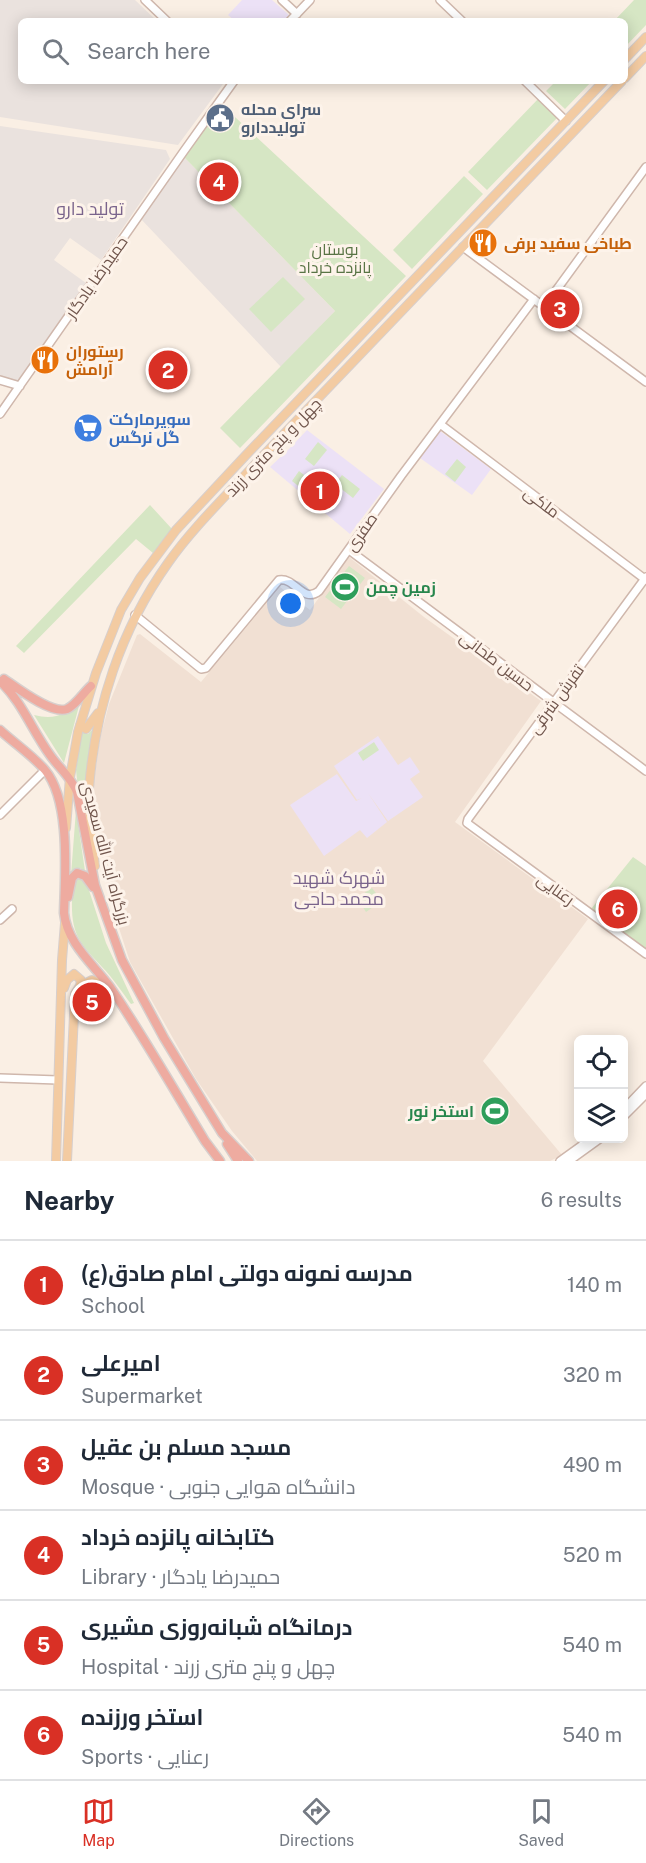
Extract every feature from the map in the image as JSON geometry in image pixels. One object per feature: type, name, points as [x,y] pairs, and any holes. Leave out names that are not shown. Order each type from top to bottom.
[{"type":"highway","points":[[0,679],[59,710],[72,706],[91,686]]},
{"type":"highway","name":"بزرگراه آیت الله سعیدی","points":[[0,679],[14,696],[51,757],[70,777],[77,792],[98,895],[112,937],[129,976],[222,1133],[249,1161]]},
{"type":"highway","name":"بزرگراه آیت الله سعیدی","points":[[0,730],[45,770],[58,794],[65,842],[64,918],[77,946],[109,987],[205,1142],[220,1161]]},
{"type":"highway","points":[[64,918],[72,878],[77,873],[85,876],[98,895]]},
{"type":"highway","points":[[222,1133],[238,1161]]},
{"type":"main road","points":[[628,56],[646,37]]},
{"type":"main road","points":[[628,75],[646,56]]},
{"type":"main road","name":"چهل و پنج متری زرند","points":[[65,842],[70,777],[80,725],[91,686],[121,610],[140,578],[158,553],[247,454],[601,84]]},
{"type":"main road","name":"چهل و پنج متری زرند","points":[[98,895],[89,803],[92,768],[103,704],[111,676],[135,615],[169,561],[213,509],[619,84]]},
{"type":"main road","points":[[478,213],[479,222],[488,222]]},
{"type":"main road","points":[[453,240],[464,247]]},
{"type":"main road","points":[[426,267],[436,267],[433,279]]},
{"type":"main road","points":[[80,725],[86,729],[89,728],[103,704]]},
{"type":"main road","points":[[56,1161],[64,918]]},
{"type":"main road","points":[[62,1005],[65,984],[69,977],[77,975],[81,980],[75,994],[72,1032],[67,1161]]},
{"type":"main road","points":[[80,986],[92,981],[109,987]]},
{"type":"street","points":[[144,0],[164,18]]},
{"type":"street","points":[[282,0],[297,14]]},
{"type":"street","points":[[293,18],[310,0]]},
{"type":"street","points":[[440,0],[459,18]]},
{"type":"street","name":"حمیدرضا یادگار","points":[[0,414],[231,84]]},
{"type":"street","points":[[528,84],[566,121]]},
{"type":"street","points":[[544,307],[646,167]]},
{"type":"street","points":[[464,247],[645,378]]},
{"type":"street","name":"صفری","points":[[135,615],[198,668],[206,668],[279,580],[288,580],[308,596],[314,596],[534,299]]},
{"type":"street","points":[[0,380],[20,386]]},
{"type":"street","name":"ملکی","points":[[440,424],[645,579]]},
{"type":"street","name":"حسین طحانی","points":[[349,550],[646,771]]},
{"type":"street","name":"تفرش شرقی","points":[[467,823],[645,579]]},
{"type":"street","points":[[0,815],[45,770]]},
{"type":"street","name":"رعنایی","points":[[467,823],[646,954]]},
{"type":"street","points":[[0,920],[12,909]]},
{"type":"street","points":[[0,1078],[58,1080]]},
{"type":"street","points":[[628,1111],[646,1086]]},
{"type":"street","points":[[628,1106],[646,1094]]},
{"type":"street","points":[[571,1157],[586,1143]]},
{"type":"street","points":[[560,1161],[593,1143]]},
{"type":"shaded area","points":[[0,0],[135,0],[154,18],[18,18],[18,84],[223,84],[178,145],[0,117]]},
{"type":"shaded area","points":[[242,0],[272,0],[289,15],[286,18],[232,18],[228,15]]},
{"type":"shaded area","points":[[0,126],[166,150],[170,159],[101,260],[70,238],[54,260],[86,283],[17,382],[0,376]]},
{"type":"shaded area","points":[[183,156],[335,311],[281,367],[140,218]]},
{"type":"shaded area","points":[[307,430],[384,489],[350,534],[270,467]]},
{"type":"shaded area","points":[[440,431],[491,469],[472,495],[420,458]]},
{"type":"shaded area","points":[[349,557],[424,617],[541,701],[455,822],[588,919],[483,1061],[562,1155],[550,1161],[257,1161],[232,1131],[196,1079],[130,962],[108,894],[92,795],[100,739],[109,704],[137,635],[140,634],[201,682],[280,587],[310,610]]},
{"type":"shaded area","points":[[378,736],[398,765],[410,757],[420,772],[410,779],[423,797],[388,821],[368,793],[387,822],[367,838],[360,830],[324,856],[290,805],[337,774],[356,801],[362,798],[357,800],[334,766]]},
{"type":"green space","points":[[634,0],[646,0],[646,25],[628,44],[628,18],[617,18]]},
{"type":"green space","points":[[553,84],[589,84],[565,109],[546,91]]},
{"type":"green space","points":[[539,98],[558,117],[487,190],[468,172]]},
{"type":"green space","name":"بوستان پانزده خرداد","points":[[222,105],[406,276],[240,448],[220,428],[335,311],[183,156]]},
{"type":"green space","points":[[464,176],[483,194],[412,269],[393,250]]},
{"type":"green space","points":[[283,277],[305,299],[271,332],[249,309]]},
{"type":"green space","points":[[318,442],[327,450],[314,466],[305,459]]},
{"type":"green space","points":[[457,459],[466,467],[455,482],[445,474]]},
{"type":"green space","points":[[299,471],[318,486],[323,480],[340,495],[333,504],[330,502],[325,507],[314,498],[319,492],[317,490],[312,497],[292,481]]},
{"type":"green space","points":[[342,475],[360,489],[353,498],[335,484]]},
{"type":"green space","points":[[150,505],[172,529],[153,553],[136,539],[24,653],[16,646]]},
{"type":"green space","name":"زمین چمن","points":[[349,566],[365,578],[341,609],[325,597]]},
{"type":"green space","points":[[80,702],[64,763],[34,715],[53,717]]},
{"type":"green space","points":[[96,726],[86,809],[76,770],[82,732],[88,734]]},
{"type":"green space","points":[[374,742],[379,750],[363,761],[358,753]]},
{"type":"green space","points":[[76,810],[85,871],[80,868],[75,869],[71,875]]},
{"type":"green space","points":[[633,857],[646,866],[646,950],[591,909]]},
{"type":"green space","points":[[77,877],[82,878],[87,884],[106,943],[134,1003],[131,1004],[78,938],[72,912],[73,888]]},
{"type":"green space","points":[[372,888],[382,901],[366,912],[357,898]]},
{"type":"place","name":"سرای محله تولیددارو","points":[[220,118]]},
{"type":"place","name":"کتابخانه پانزده خرداد","points":[[219,182]]},
{"type":"place","name":"طباخی سفید برفی","points":[[483,243]]},
{"type":"place","name":"مسجد مسلم بن عقیل","points":[[560,309]]},
{"type":"place","name":"رستوران آرامش","points":[[45,360]]},
{"type":"place","name":"امیرعلی","points":[[168,370]]},
{"type":"place","name":"سوپرمارکت گل نرگس","points":[[88,428]]},
{"type":"place","name":"مدرسه نمونه دولتی امام صادق(ع)","points":[[320,491]]},
{"type":"place","name":"زمین چمن","points":[[345,587]]},
{"type":"place","name":"استخر ورزنده","points":[[618,909]]},
{"type":"place","name":"درمانگاه شبانه‌روزی مشیری","points":[[92,1002]]},
{"type":"place","name":"استخر نور","points":[[495,1111]]},
{"type":"district","name":"تولید دارو","points":[[90,209]]},
{"type":"district","name":"شهرک شهید محمد حاجی","points":[[339,888]]}]
